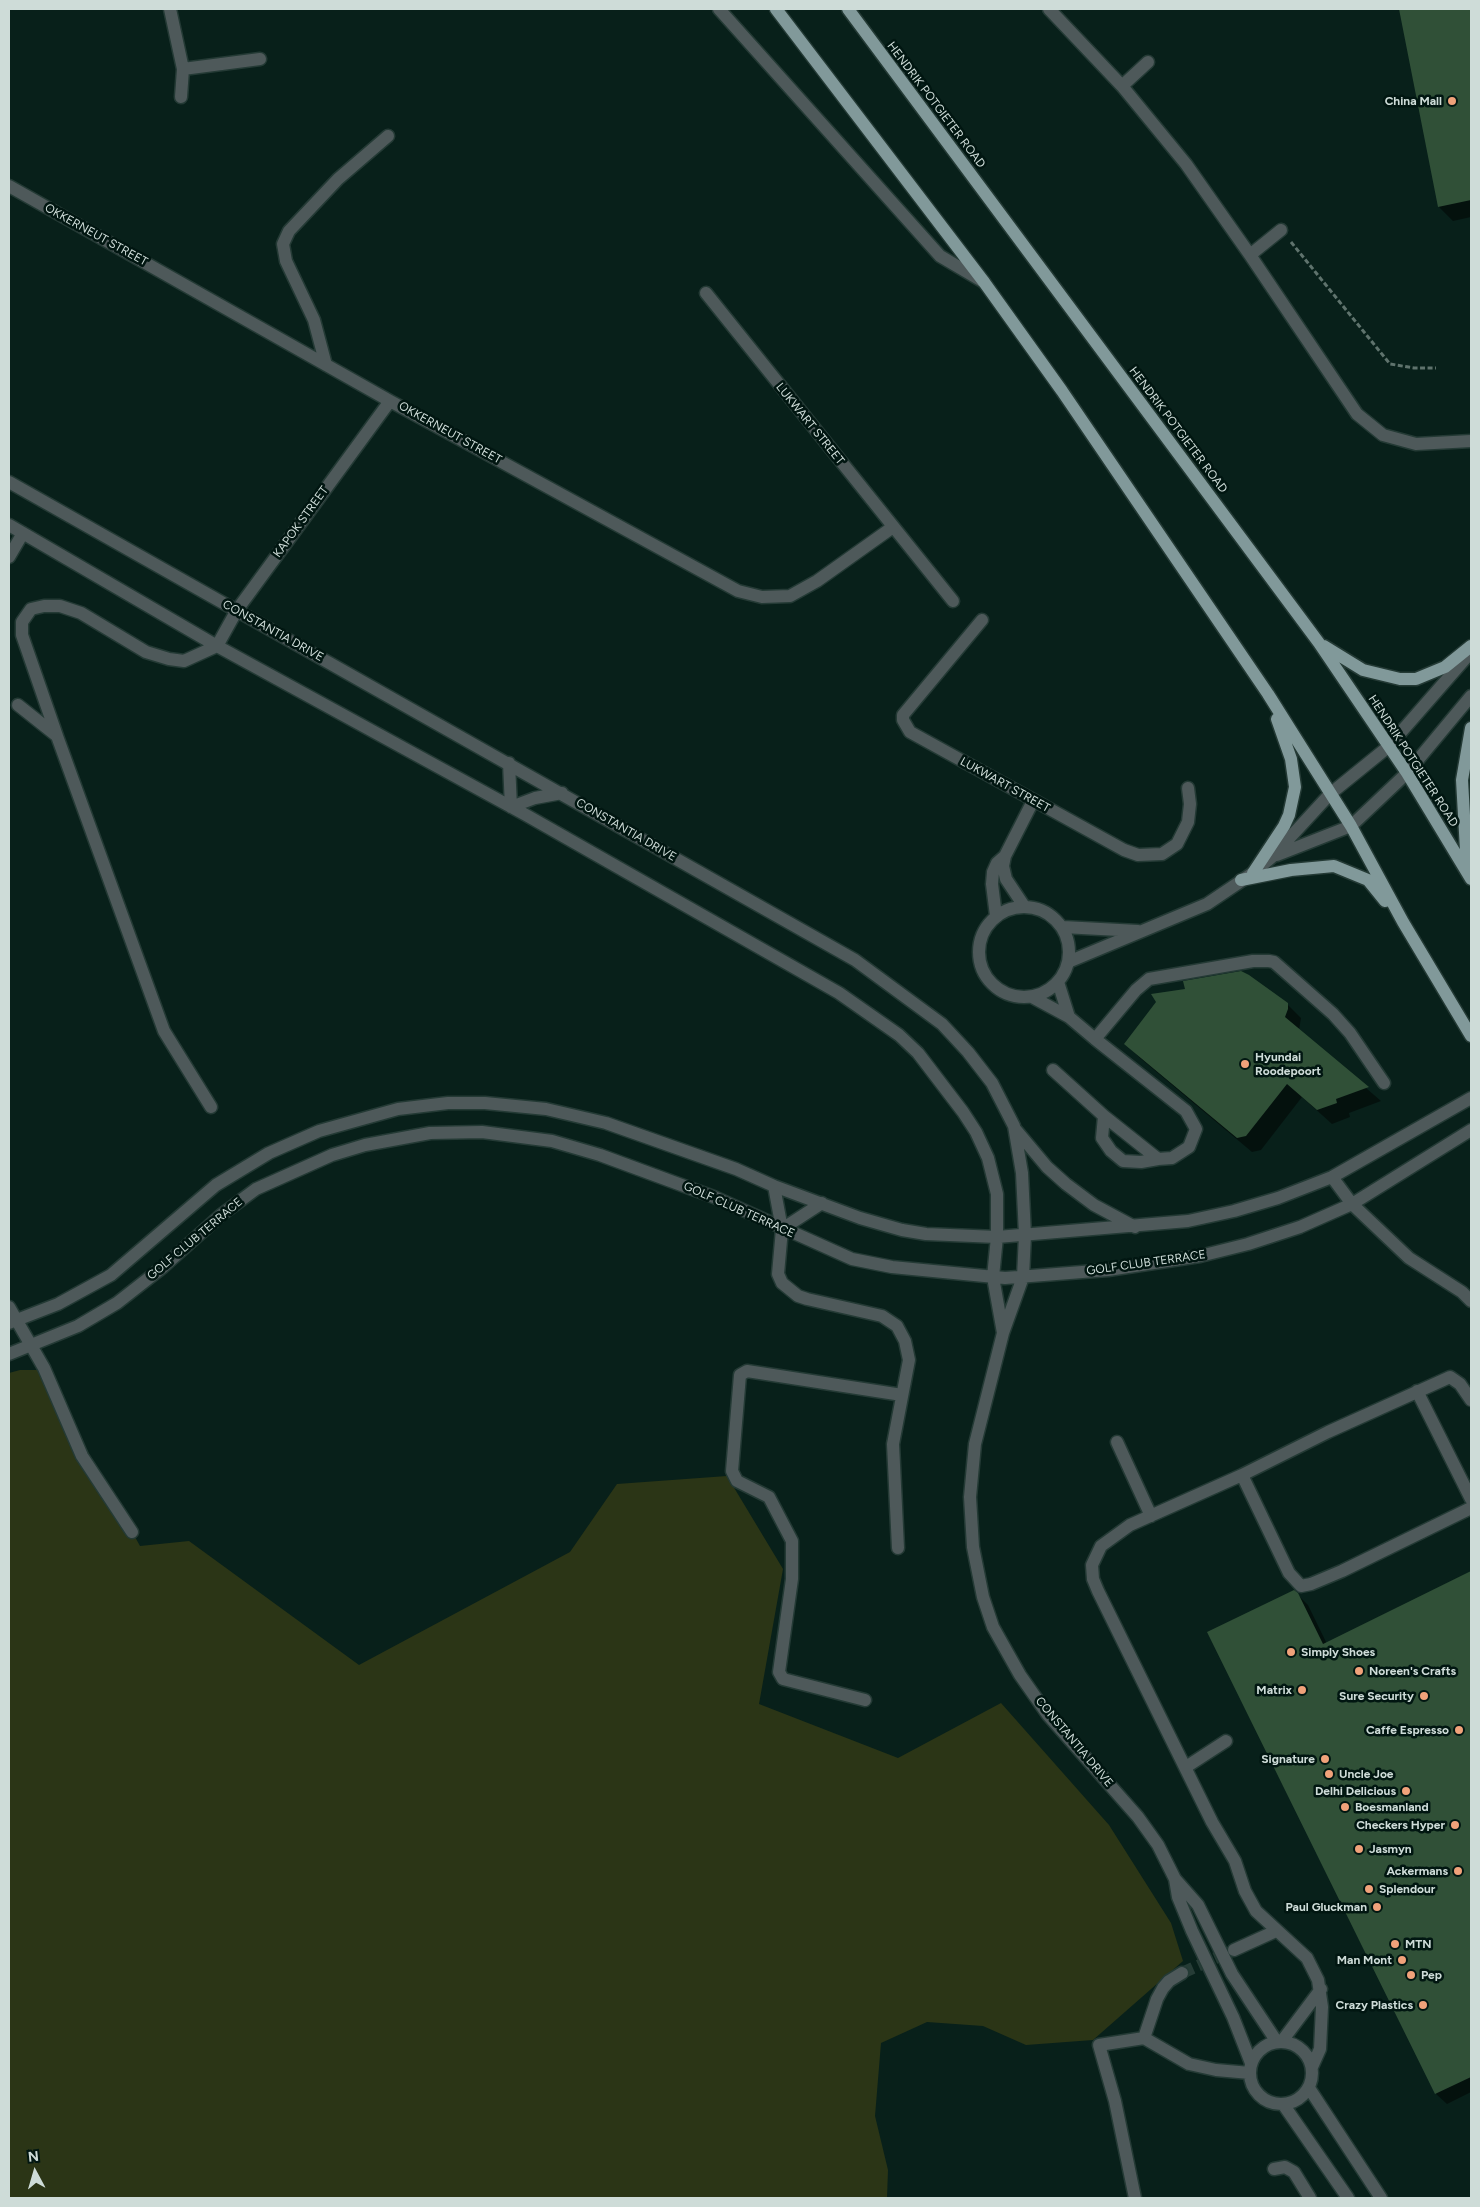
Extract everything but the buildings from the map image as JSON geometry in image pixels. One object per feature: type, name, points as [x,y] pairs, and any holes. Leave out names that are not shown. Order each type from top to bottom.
[{"type":"main road","points":[[776,9],[984,282],[1067,399],[1268,694],[1351,826],[1403,922],[1471,1036]]},
{"type":"main road","name":"HENDRIK POTGIETER ROAD","points":[[848,9],[1320,644],[1407,773],[1469,874]]},
{"type":"main road","points":[[1320,644],[1363,670],[1400,680],[1416,679],[1445,667],[1471,646]]},
{"type":"main road","points":[[1253,872],[1284,826],[1289,815],[1295,787],[1291,759],[1268,694]]},
{"type":"main road","points":[[1469,874],[1462,780],[1471,728]]},
{"type":"main road","points":[[1241,880],[1291,870],[1334,866],[1368,880],[1403,922]]},
{"type":"street","points":[[170,9],[183,69],[181,97]]},
{"type":"street","points":[[719,9],[940,256],[984,282]]},
{"type":"street","points":[[1049,9],[1122,86],[1186,164],[1357,414],[1383,435],[1416,444],[1471,441]]},
{"type":"street","points":[[183,69],[260,59]]},
{"type":"street","points":[[1122,86],[1148,62]]},
{"type":"street","points":[[326,365],[314,320],[286,261],[283,244],[289,231],[338,179],[388,136]]},
{"type":"street","name":"OKKERNEUT STREET","points":[[9,186],[326,365],[738,591],[762,597],[790,596],[817,581],[893,527]]},
{"type":"street","points":[[1250,255],[1281,230]]},
{"type":"street","name":"LUKWART STREET","points":[[706,293],[953,601]]},
{"type":"street","name":"KAPOK STREET","points":[[217,646],[237,610],[390,400]]},
{"type":"street","name":"CONSTANTIA DRIVE","points":[[9,482],[855,960],[942,1024],[968,1052],[992,1083],[1014,1126],[1022,1173],[1024,1277],[1003,1333],[976,1444],[970,1497],[973,1547],[984,1598],[993,1627],[1020,1675],[1048,1715],[1138,1817],[1158,1845],[1176,1879],[1198,1904],[1232,1974],[1279,2042]]},
{"type":"street","name":"CONSTANTIA DRIVE","points":[[9,525],[217,646],[511,807],[838,993],[899,1035],[918,1052],[938,1077],[976,1132],[988,1158],[997,1194],[997,1237],[993,1277],[1003,1333]]},
{"type":"street","points":[[9,557],[23,533]]},
{"type":"street","points":[[211,1107],[164,1031],[56,736],[22,635],[22,622],[31,608],[60,606],[82,613],[146,652],[169,659],[184,661],[217,646]]},
{"type":"street","name":"LUKWART STREET","points":[[982,620],[904,715],[904,720],[910,732],[1033,801],[1124,850],[1138,855],[1162,854],[1177,844],[1188,822],[1190,804],[1188,788]]},
{"type":"street","points":[[1068,962],[1207,904],[1253,872],[1272,857],[1330,794],[1388,747],[1471,652]]},
{"type":"street","points":[[1272,857],[1351,826],[1407,773],[1471,696]]},
{"type":"street","points":[[18,705],[56,736]]},
{"type":"street","points":[[509,763],[511,807],[536,798],[562,793]]},
{"type":"street","points":[[996,916],[992,884],[993,872],[997,863],[1005,856],[1033,801]]},
{"type":"street","points":[[1005,856],[1004,872],[1024,906]]},
{"type":"street","points":[[1024,906],[1039,908],[1063,926],[1069,940],[1070,955],[1066,970],[1058,982],[1046,992],[1032,997],[1017,997],[1003,992],[991,983],[982,970],[979,956],[980,941],[986,927],[996,916],[1009,908],[1024,906]]},
{"type":"street","points":[[1063,926],[1141,931]]},
{"type":"street","points":[[1095,1039],[1136,990],[1149,979],[1253,961],[1269,961],[1274,962],[1333,1014],[1350,1033],[1384,1083]]},
{"type":"street","points":[[1058,982],[1069,1017]]},
{"type":"street","points":[[1032,997],[1069,1017],[1186,1111],[1196,1129],[1189,1147],[1172,1158],[1141,1162],[1123,1161],[1110,1151],[1102,1138],[1104,1116]]},
{"type":"street","points":[[1053,1070],[1104,1116],[1158,1160]]},
{"type":"street","points":[[12,1322],[58,1304],[112,1275],[216,1185],[269,1153],[319,1130],[398,1109],[448,1103],[475,1103],[546,1109],[606,1123],[736,1169],[774,1186],[902,1230],[926,1234],[997,1237],[1135,1227],[1188,1221],[1234,1211],[1278,1198],[1332,1177],[1471,1098]]},
{"type":"street","points":[[1014,1126],[1047,1167],[1094,1205],[1135,1227]]},
{"type":"street","name":"GOLF CLUB TERRACE","points":[[9,1354],[78,1326],[117,1302],[189,1245],[221,1215],[256,1189],[332,1155],[365,1145],[430,1133],[482,1132],[552,1141],[600,1155],[714,1197],[852,1260],[892,1267],[993,1277],[1024,1277],[1108,1270],[1200,1256],[1248,1244],[1300,1227],[1352,1204],[1471,1130]]},
{"type":"street","points":[[1332,1177],[1352,1204],[1410,1258],[1462,1292],[1471,1301]]},
{"type":"street","points":[[774,1186],[782,1229],[778,1274],[782,1283],[788,1289],[807,1299],[882,1316],[897,1326],[905,1341],[909,1360],[893,1453],[898,1548]]},
{"type":"street","points":[[782,1229],[822,1203]]},
{"type":"street","points":[[9,1307],[12,1322],[44,1368],[82,1456],[132,1532]]},
{"type":"street","points":[[865,1700],[783,1679],[779,1672],[792,1580],[792,1541],[769,1497],[737,1481],[732,1471],[740,1375],[747,1371],[902,1395]]},
{"type":"street","points":[[1312,2067],[1320,2049],[1320,1989],[1307,1958],[1256,1911],[1235,1861],[1212,1822],[1092,1579],[1092,1565],[1101,1546],[1123,1529],[1242,1475],[1328,1432],[1450,1376],[1460,1384],[1471,1400]]},
{"type":"street","points":[[1417,1391],[1471,1499]]},
{"type":"street","points":[[1116,1442],[1152,1516]]},
{"type":"street","points":[[1242,1475],[1289,1573],[1301,1586],[1311,1584],[1334,1574],[1471,1508]]},
{"type":"street","points":[[1186,1767],[1226,1741]]},
{"type":"street","name":"CONSTANTIA DRIVE","points":[[1176,1879],[1178,1897],[1233,2017],[1251,2068]]},
{"type":"street","points":[[1234,1950],[1276,1931]]},
{"type":"street","points":[[1144,2038],[1157,1998],[1169,1981],[1182,1974]]},
{"type":"street","points":[[1279,2042],[1320,1989]]},
{"type":"street","points":[[1135,2198],[1115,2101],[1099,2045],[1144,2038],[1189,2064],[1216,2070],[1251,2068]]},
{"type":"street","points":[[1279,2042],[1291,2043],[1301,2048],[1308,2056],[1313,2078],[1309,2088],[1302,2097],[1283,2104],[1263,2099],[1252,2083],[1251,2068],[1263,2047],[1279,2042]]},
{"type":"street","points":[[1309,2088],[1381,2198]]},
{"type":"street","points":[[1283,2104],[1348,2198]]},
{"type":"street","points":[[1274,2169],[1285,2167],[1294,2172],[1310,2198]]},
{"type":"path","points":[[1281,230],[1390,364],[1414,368],[1436,368]]},
{"type":"green space","points":[[20,1370],[43,1370],[140,1546],[189,1541],[359,1665],[570,1552],[617,1484],[727,1476],[783,1569],[759,1704],[898,1758],[1001,1703],[1109,1825],[1171,1923],[1183,1961],[1093,2040],[1026,2045],[983,2026],[927,2022],[881,2043],[875,2116],[888,2170],[887,2198],[9,2198],[9,1373]]},
{"type":"tunnel","points":[[1182,1973],[1231,1951]]},
{"type":"place","name":"China Mall","points":[[1452,101]]},
{"type":"place","name":"Hyundai Roodepoort","points":[[1245,1064]]},
{"type":"place","name":"Simply Shoes","points":[[1291,1652]]},
{"type":"place","name":"Noreen's Crafts","points":[[1359,1671]]},
{"type":"place","name":"Matrix","points":[[1302,1690]]},
{"type":"place","name":"Sure Security","points":[[1424,1696]]},
{"type":"place","name":"Caffe Espresso","points":[[1459,1730]]},
{"type":"place","name":"Signature","points":[[1325,1759]]},
{"type":"place","name":"Uncle Joe","points":[[1329,1774]]},
{"type":"place","name":"Delhi Delicious","points":[[1406,1791]]},
{"type":"place","name":"Boesmanland","points":[[1345,1807]]},
{"type":"place","name":"Checkers Hyper","points":[[1455,1825]]},
{"type":"place","name":"Jasmyn","points":[[1359,1849]]},
{"type":"place","name":"Ackermans","points":[[1458,1871]]},
{"type":"place","name":"Splendour","points":[[1369,1889]]},
{"type":"place","name":"Paul Gluckman","points":[[1377,1907]]},
{"type":"place","name":"MTN","points":[[1395,1944]]},
{"type":"place","name":"Man Mont","points":[[1402,1960]]},
{"type":"place","name":"Pep","points":[[1411,1975]]},
{"type":"place","name":"Crazy Plastics","points":[[1423,2005]]}]
